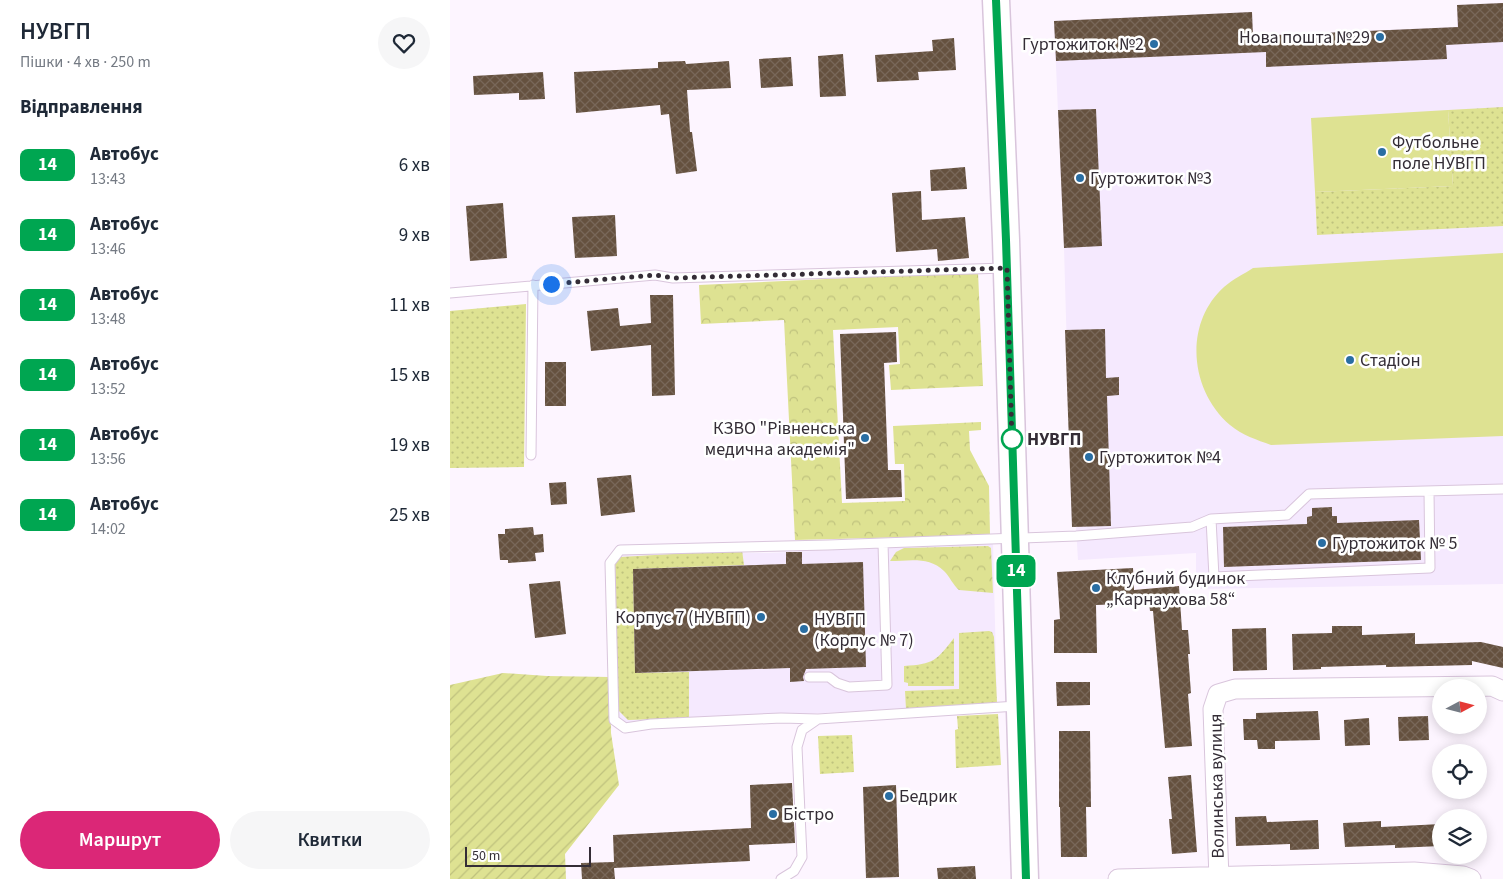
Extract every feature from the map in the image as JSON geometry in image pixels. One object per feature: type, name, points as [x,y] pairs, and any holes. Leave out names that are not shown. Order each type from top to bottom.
[{"type":"main road","points":[[996,0],[1007,268],[1026,879]]},
{"type":"street","name":"Волинська вулиця","points":[[1219,878],[1213,709],[1218,694],[1235,689],[1492,686],[1503,691]]},
{"type":"street","points":[[1118,879],[1414,872],[1455,875],[1471,879]]},
{"type":"lane","points":[[450,293],[655,275],[673,278],[1007,268]]},
{"type":"lane","points":[[531,455],[533,285]]},
{"type":"lane","points":[[1020,706],[818,720],[781,718],[651,724],[625,728],[614,720],[610,563],[620,550],[990,540],[1015,537],[1076,536],[1192,527],[1212,519],[1287,515],[1309,494],[1503,489]]},
{"type":"lane","points":[[1212,519],[1214,577],[1430,568],[1429,491]]},
{"type":"lane","points":[[809,677],[829,677],[837,683],[849,687],[887,685],[883,543]]},
{"type":"lane","points":[[781,879],[794,871],[802,857],[797,748],[802,730],[818,720]]},
{"type":"shaded area","points":[[1503,3],[1503,584],[1196,589],[1196,553],[1078,560],[1076,527],[1072,527],[1064,248],[1054,21],[1252,12],[1253,35],[1265,35],[1457,27],[1457,5]]},
{"type":"shaded area","name":"НУВГП (Корпус № 7)","points":[[993,543],[997,703],[616,725],[612,554],[768,553]]},
{"type":"green space","points":[[1503,107],[1503,226],[1317,235],[1315,192],[1453,186],[1448,110]]},
{"type":"green space","name":"Футбольне поле НУВГП","points":[[1448,110],[1453,186],[1315,192],[1311,118]]},
{"type":"green space","name":"Стадіон","points":[[1503,253],[1503,436],[1271,445],[1235,429],[1217,411],[1206,394],[1200,376],[1197,357],[1197,338],[1202,319],[1211,302],[1224,287],[1253,268]]},
{"type":"green space","points":[[978,272],[983,386],[891,390],[889,365],[900,364],[898,327],[833,330],[842,503],[905,501],[904,464],[895,464],[893,426],[981,422],[981,430],[969,431],[970,450],[989,486],[990,535],[795,540],[784,320],[701,324],[699,285]]},
{"type":"green space","points":[[526,304],[524,467],[450,468],[450,311]]},
{"type":"green space","points":[[988,546],[991,548],[993,593],[959,590],[944,571],[932,563],[918,560],[890,561],[896,552],[904,548]]},
{"type":"green space","points":[[742,550],[744,565],[633,569],[635,673],[689,672],[689,718],[628,720],[618,710],[615,564],[620,557]]},
{"type":"green space","points":[[992,632],[994,637],[997,703],[906,709],[905,691],[959,689],[959,633]]},
{"type":"green space","points":[[954,638],[954,686],[908,686],[908,683],[904,682],[904,666],[922,664],[933,660],[943,652]]},
{"type":"green space","points":[[503,673],[610,677],[611,733],[619,785],[565,854],[566,879],[450,879],[450,685]]},
{"type":"green space","points":[[998,714],[1001,765],[956,768],[955,730],[958,729],[957,716]]},
{"type":"green space","points":[[852,735],[854,772],[820,774],[818,736]]},
{"type":"building","points":[[1503,3],[1503,42],[1446,45],[1447,59],[1266,67],[1266,52],[1056,61],[1054,21],[1252,12],[1253,36],[1458,27],[1457,5]]},
{"type":"building","points":[[954,38],[956,70],[918,72],[919,80],[877,82],[875,55],[933,51],[932,40]]},
{"type":"building","points":[[843,54],[846,96],[820,97],[818,56]]},
{"type":"building","points":[[791,57],[793,86],[761,88],[759,59]]},
{"type":"building","points":[[685,61],[686,64],[729,61],[731,88],[687,90],[690,132],[692,132],[697,171],[676,174],[669,114],[661,115],[660,105],[576,113],[574,72],[658,68],[658,62]]},
{"type":"building","points":[[543,72],[545,99],[519,100],[519,93],[474,95],[473,76]]},
{"type":"building","name":"Гуртожиток №3","points":[[1096,109],[1102,246],[1064,248],[1058,110]]},
{"type":"building","points":[[965,167],[967,189],[931,191],[930,170]]},
{"type":"building","points":[[921,191],[922,220],[965,217],[969,258],[938,261],[937,249],[896,252],[892,193]]},
{"type":"building","points":[[503,203],[507,258],[470,261],[466,206]]},
{"type":"building","points":[[615,215],[617,256],[575,258],[572,217]]},
{"type":"building","points":[[650,295],[673,295],[675,395],[652,396],[651,345],[591,351],[587,311],[618,308],[620,326],[651,323]]},
{"type":"building","name":"Гуртожиток №4","points":[[1105,329],[1106,378],[1119,377],[1119,395],[1107,396],[1111,526],[1072,527],[1065,330]]},
{"type":"building","name":"КЗВО \"Рівненська медична академія\"","points":[[896,332],[897,362],[884,363],[888,470],[901,470],[902,497],[846,499],[840,334]]},
{"type":"building","points":[[545,362],[566,362],[566,406],[545,406]]},
{"type":"building","points":[[631,475],[635,512],[601,516],[597,478]]},
{"type":"building","points":[[566,482],[567,504],[551,505],[549,483]]},
{"type":"building","name":"Гуртожиток № 5","points":[[1332,507],[1332,516],[1337,516],[1337,523],[1419,520],[1421,560],[1224,567],[1223,527],[1307,524],[1307,517],[1312,516],[1312,508]]},
{"type":"building","points":[[533,527],[534,535],[543,534],[544,552],[535,553],[536,561],[508,563],[508,560],[500,560],[498,534],[505,534],[505,529]]},
{"type":"building","points":[[786,552],[802,552],[802,564],[863,562],[866,667],[806,669],[803,677],[804,681],[790,682],[790,668],[635,673],[633,569],[786,564]]},
{"type":"building","points":[[1133,568],[1134,590],[1179,586],[1182,630],[1188,630],[1190,654],[1188,654],[1191,693],[1188,694],[1192,746],[1165,748],[1153,611],[1150,611],[1149,603],[1096,605],[1097,653],[1054,653],[1054,620],[1060,619],[1057,572]]},
{"type":"building","points":[[560,581],[566,634],[535,638],[529,584]]},
{"type":"building","points":[[1332,626],[1362,626],[1362,635],[1415,633],[1415,644],[1481,642],[1503,647],[1503,668],[1472,661],[1472,665],[1386,667],[1386,665],[1293,670],[1292,634],[1332,633]]},
{"type":"building","points":[[1266,628],[1267,670],[1233,671],[1232,629]]},
{"type":"building","points":[[1056,682],[1090,682],[1090,705],[1057,706]]},
{"type":"building","points":[[1318,711],[1320,740],[1275,741],[1275,749],[1258,749],[1257,740],[1244,740],[1243,719],[1256,719],[1256,713]]},
{"type":"building","points":[[1428,716],[1429,740],[1399,741],[1398,717]]},
{"type":"building","points":[[1369,718],[1370,745],[1345,746],[1344,720]]},
{"type":"building","points":[[1059,731],[1090,731],[1091,807],[1086,807],[1087,857],[1061,857]]},
{"type":"building","points":[[1191,775],[1197,852],[1172,854],[1169,819],[1172,819],[1168,777]]},
{"type":"building","points":[[792,783],[795,843],[749,845],[750,861],[614,868],[615,879],[582,879],[581,863],[614,862],[613,835],[751,828],[750,785]]},
{"type":"building","points":[[896,785],[899,877],[866,878],[863,787]]},
{"type":"building","points":[[1266,816],[1267,822],[1318,820],[1319,849],[1290,850],[1290,844],[1236,846],[1235,817]]},
{"type":"building","points":[[1381,821],[1381,827],[1432,824],[1432,846],[1395,848],[1395,845],[1345,847],[1343,823]]},
{"type":"building","points":[[975,866],[976,879],[938,879],[937,868]]},
{"type":"bus line","name":"14","points":[[996,0],[1006,240],[1026,879]]},
{"type":"place","name":"Нова пошта №29","points":[[1380,37]]},
{"type":"place","name":"Гуртожиток №2","points":[[1154,44]]},
{"type":"place","name":"Футбольне поле НУВГП","points":[[1382,152]]},
{"type":"place","name":"Гуртожиток №3","points":[[1080,178]]},
{"type":"place","name":"Стадіон","points":[[1350,360]]},
{"type":"place","name":"КЗВО \"Рівненська медична академія\"","points":[[865,438]]},
{"type":"place","name":"НУВГП","points":[[1012,439]]},
{"type":"place","name":"Гуртожиток №4","points":[[1089,457]]},
{"type":"place","name":"Гуртожиток № 5","points":[[1322,543]]},
{"type":"place","name":"Клубний будинок „Карнаухова 58“","points":[[1096,588]]},
{"type":"place","name":"Корпус 7 (НУВГП)","points":[[761,617]]},
{"type":"place","name":"НУВГП (Корпус № 7)","points":[[804,629]]},
{"type":"place","name":"Бедрик","points":[[889,796]]},
{"type":"place","name":"Бістро","points":[[773,814]]},
{"type":"route","points":[[551,284],[655,275],[673,278],[1007,268],[1012,441],[1012,439]]}]
